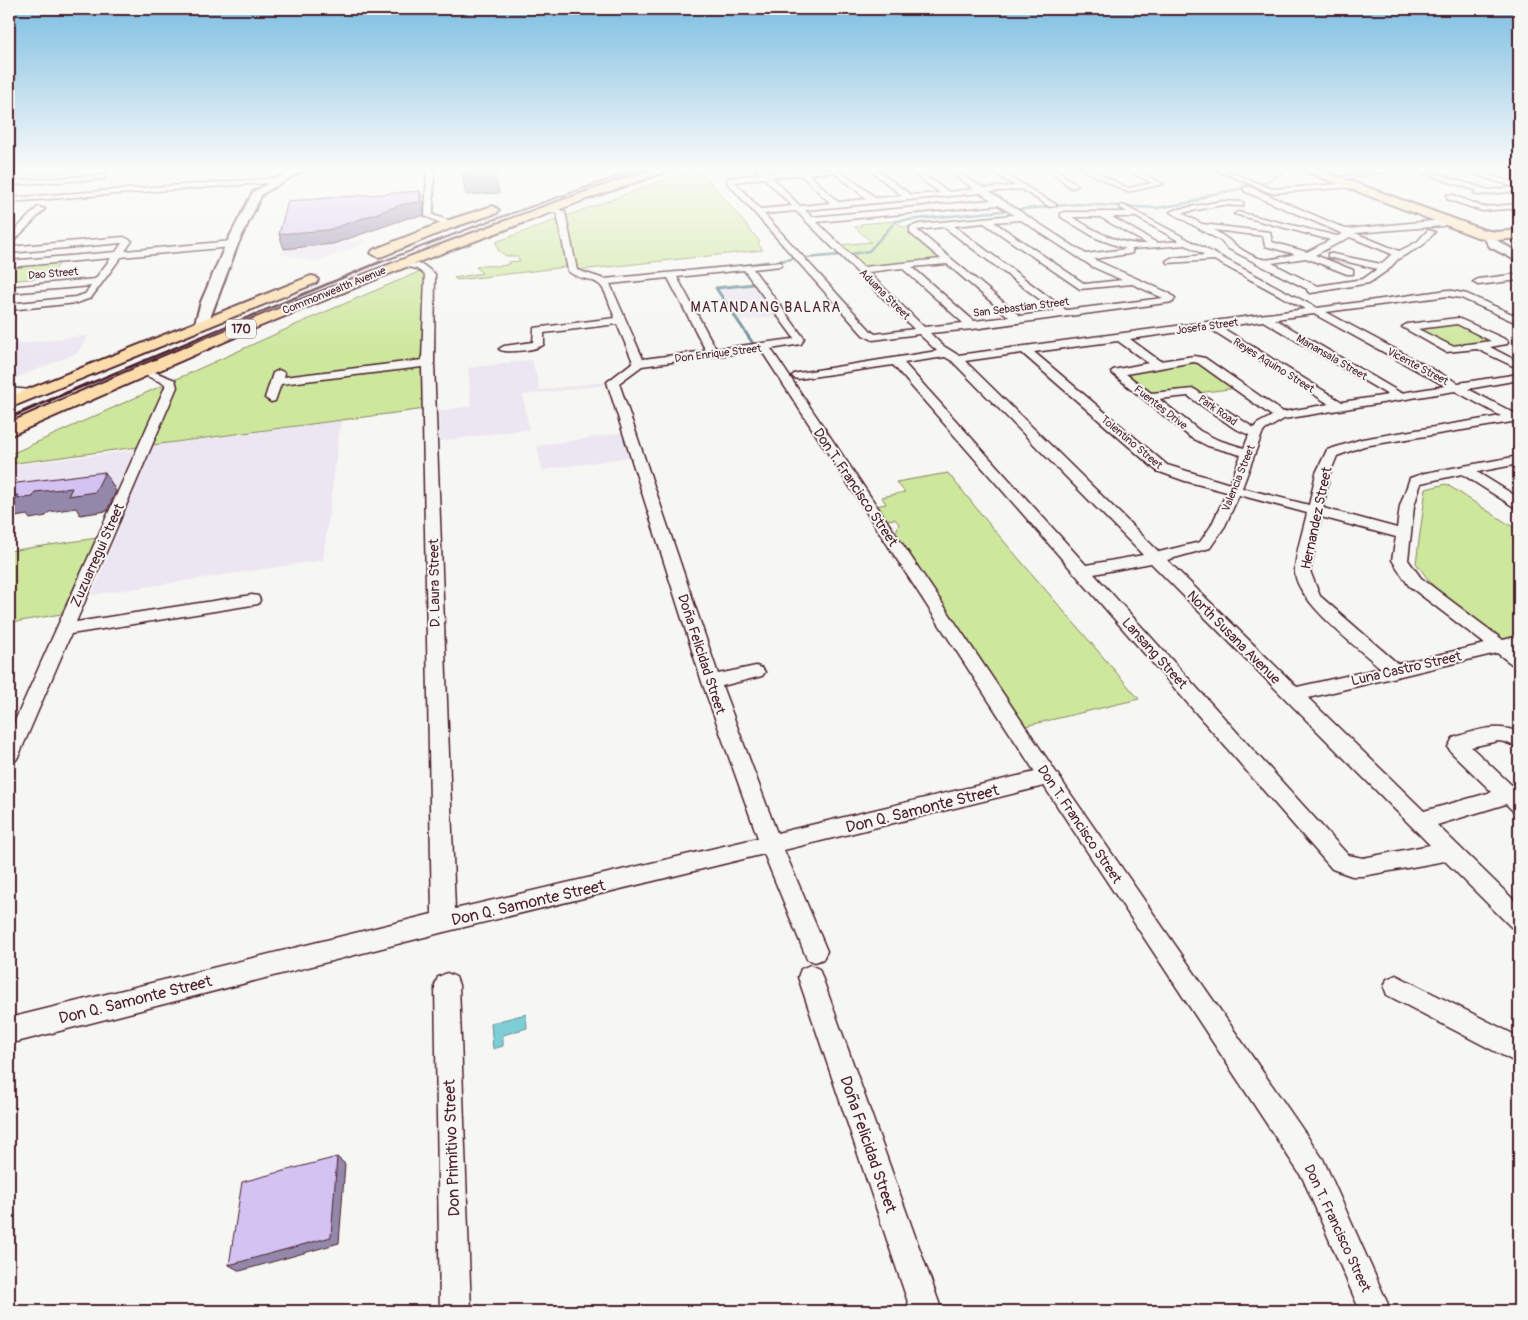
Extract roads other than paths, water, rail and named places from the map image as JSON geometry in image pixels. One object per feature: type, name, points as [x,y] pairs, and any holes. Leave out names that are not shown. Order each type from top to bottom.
[{"type":"main road","name":"Commonwealth Avenue","points":[[365,258],[436,230]]},
{"type":"main road","name":"Commonwealth Avenue","points":[[9,430],[142,370],[315,297],[491,230]]},
{"type":"main road","points":[[1479,230],[1519,234]]},
{"type":"main road","points":[[1481,230],[1488,232],[1503,230]]},
{"type":"main road","name":"Commonwealth Avenue","points":[[9,403],[329,273]]},
{"type":"street","points":[[9,241],[20,230]]},
{"type":"street","points":[[202,323],[208,302],[239,230]]},
{"type":"street","points":[[565,230],[573,271],[576,274],[604,282],[778,264]]},
{"type":"street","name":"San Sebastian Street","points":[[773,230],[867,333],[873,337],[1169,300],[1170,298],[1135,281]]},
{"type":"street","name":"Aduana Street","points":[[821,230],[938,347],[952,356]]},
{"type":"street","points":[[913,230],[947,261],[1019,320]]},
{"type":"street","points":[[953,230],[1065,314]]},
{"type":"street","points":[[999,230],[1083,287],[1135,281]]},
{"type":"street","points":[[1042,230],[1102,268],[1135,281]]},
{"type":"street","points":[[1088,230],[1131,249]]},
{"type":"street","points":[[1127,230],[1154,245]]},
{"type":"street","name":"Vicente Street","points":[[1165,230],[1517,419]]},
{"type":"street","points":[[1207,230],[1241,252],[1283,272],[1313,290],[1366,281],[1379,274],[1399,254],[1417,247],[1431,232]]},
{"type":"street","points":[[1242,230],[1267,234],[1266,243],[1271,246],[1385,268]]},
{"type":"street","points":[[1305,230],[1337,238]]},
{"type":"street","points":[[1342,230],[1399,254]]},
{"type":"street","points":[[1347,232],[1372,230]]},
{"type":"street","points":[[1263,262],[1312,253],[1337,238],[1346,236],[1347,232]]},
{"type":"street","points":[[1488,232],[1494,244],[1519,258]]},
{"type":"street","points":[[9,250],[128,240],[99,282],[84,299],[9,307]]},
{"type":"street","points":[[1086,258],[1154,245],[1188,242]]},
{"type":"street","points":[[9,264],[119,254],[173,246],[232,244]]},
{"type":"street","points":[[1241,252],[1268,249],[1271,246]]},
{"type":"street","points":[[1312,253],[1328,264],[1350,272]]},
{"type":"street","points":[[1171,262],[1215,257]]},
{"type":"street","points":[[861,270],[947,261]]},
{"type":"street","name":"D. Laura Street","points":[[403,263],[420,267],[430,274],[428,363],[444,922]]},
{"type":"street","points":[[1283,272],[1328,264]]},
{"type":"street","points":[[904,265],[973,326]]},
{"type":"street","name":"Don Enrique Street","points":[[639,363],[797,342],[799,338],[746,267]]},
{"type":"street","points":[[671,275],[714,354]]},
{"type":"street","points":[[1478,282],[1519,277]]},
{"type":"street","name":"Dao Street","points":[[9,290],[99,282]]},
{"type":"street","points":[[604,282],[639,363]]},
{"type":"street","name":"Josefa Street","points":[[798,376],[896,361],[1026,350],[1388,301],[1458,294],[1519,321]]},
{"type":"street","points":[[1388,301],[1432,323]]},
{"type":"street","name":"Manansala Street","points":[[1266,318],[1398,396]]},
{"type":"street","points":[[504,349],[540,344],[538,332],[542,329],[622,320]]},
{"type":"street","points":[[1458,321],[1503,342],[1479,346],[1455,350],[1445,349],[1407,327],[1458,321]]},
{"type":"street","name":"Reyes Aquino Street","points":[[1211,325],[1338,405]]},
{"type":"street","points":[[1120,337],[1158,365]]},
{"type":"street","points":[[1479,346],[1519,366]]},
{"type":"street","name":"Don T. Francisco Street","points":[[764,347],[1049,777],[1313,1169],[1376,1311]]},
{"type":"street","name":"Tolentino Street","points":[[1026,350],[1162,468],[1171,473],[1404,534]]},
{"type":"street","name":"North Susana Avenue","points":[[952,356],[1519,920]]},
{"type":"street","name":"Fuentes Drive","points":[[1247,453],[1213,443],[1195,434],[1117,372],[1201,360],[1281,416]]},
{"type":"street","name":"Lansang Street","points":[[896,361],[1340,862],[1352,867],[1363,867],[1450,851]]},
{"type":"street","points":[[271,398],[278,377],[428,363]]},
{"type":"street","name":"Doña Felicidad Street","points":[[639,363],[614,380],[613,386],[652,497],[711,682],[813,964],[927,1311]]},
{"type":"street","name":"Zuzuarregui Street","points":[[9,756],[171,387],[171,382],[142,370]]},
{"type":"street","name":"Valencia Street","points":[[1082,571],[1205,545],[1218,526],[1235,489],[1247,453],[1256,434],[1261,427],[1281,416],[1338,405],[1519,377]]},
{"type":"street","points":[[9,392],[31,394]]},
{"type":"street","name":"Park Road","points":[[1149,397],[1190,392],[1238,425],[1256,434]]},
{"type":"street","name":"Hernandez Street","points":[[1395,671],[1314,599],[1302,571],[1323,473],[1332,453],[1362,443],[1517,419]]},
{"type":"street","points":[[1519,460],[1424,477],[1415,481],[1407,506],[1400,560],[1415,582],[1519,661]]},
{"type":"street","points":[[1464,470],[1519,504]]},
{"type":"street","points":[[64,629],[252,600]]},
{"type":"street","name":"Luna Castro Street","points":[[1293,695],[1519,642]]},
{"type":"street","points":[[711,682],[756,672]]},
{"type":"street","points":[[1514,800],[1458,747],[1460,742],[1498,732],[1507,733],[1519,741]]},
{"type":"street","name":"Don Q. Samonte Street","points":[[9,1031],[444,922],[1049,777]]},
{"type":"street","points":[[1420,821],[1514,800]]},
{"type":"street","name":"Don Primitivo Street","points":[[446,985],[456,1311]]},
{"type":"street","points":[[1396,987],[1519,1051]]},
{"type":"water","points":[[526,1014],[527,1028],[503,1035],[503,1046],[493,1049],[491,1023]]},
{"type":"waterway","points":[[851,254],[869,251],[888,230]]},
{"type":"waterway","points":[[806,258],[840,255]]},
{"type":"waterway","points":[[758,264],[792,259]]},
{"type":"waterway","points":[[741,266],[767,262]]},
{"type":"waterway","points":[[752,282],[754,284],[716,288],[754,345]]},
{"type":"railway","points":[[376,264],[466,230]]},
{"type":"railway","points":[[84,386],[380,262]]},
{"type":"railway","points":[[9,418],[87,384]]},
{"type":"district","name":"MATANDANG BALARA","points":[[766,307]]}]
